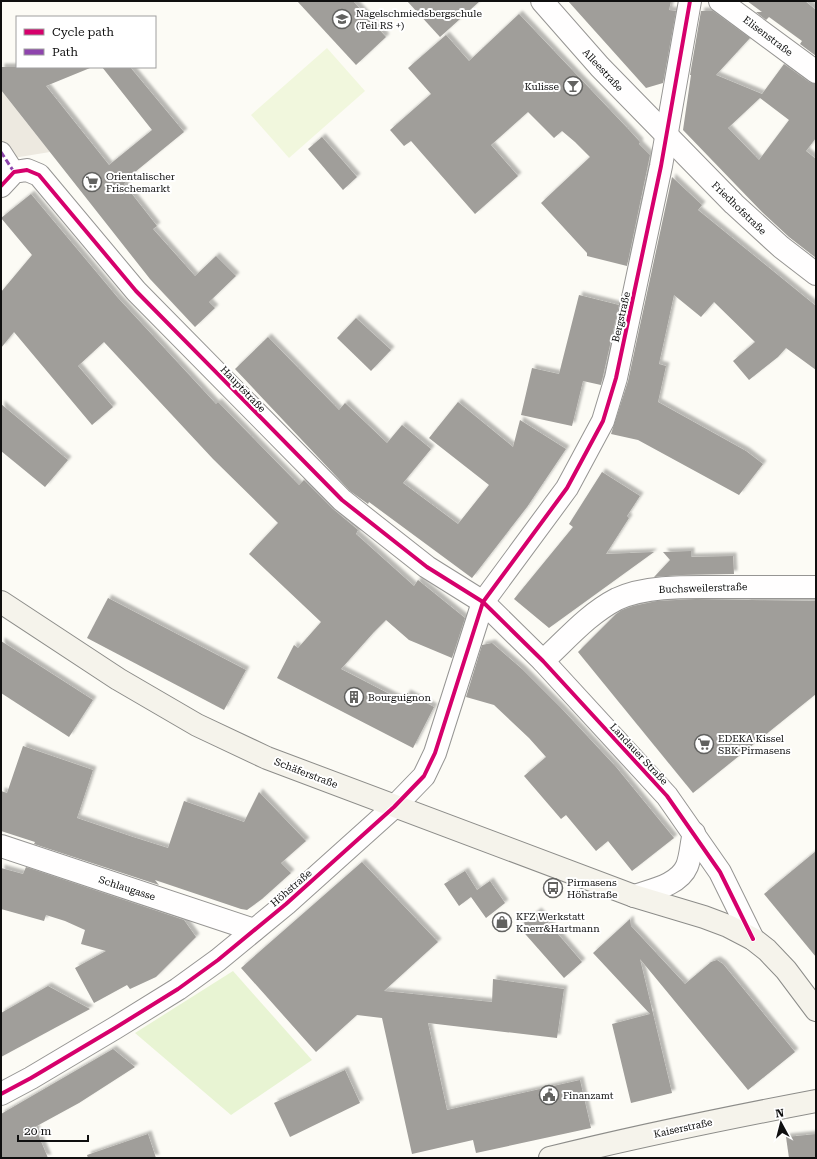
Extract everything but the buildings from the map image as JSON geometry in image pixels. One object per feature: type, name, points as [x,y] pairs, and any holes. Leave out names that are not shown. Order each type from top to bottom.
[{"type":"main road","name":"Schäferstraße","points":[[1,602],[118,679],[197,725],[267,758],[634,896]]},
{"type":"main road","name":"Landauer Straße","points":[[634,896],[704,917],[728,926],[753,939],[767,950],[786,970],[816,1010]]},
{"type":"main road","name":"Kaiserstraße","points":[[550,1158],[590,1153],[742,1115],[816,1101]]},
{"type":"street","name":"Alleestraße","points":[[542,1],[600,67],[667,137]]},
{"type":"street","name":"Bergstraße","points":[[483,602],[567,488],[603,421],[617,370],[667,137],[690,1]]},
{"type":"street","name":"Elisenstraße","points":[[720,1],[816,72]]},
{"type":"street","name":"Friedhofstraße","points":[[667,137],[746,215],[781,247],[816,274]]},
{"type":"street","name":"Hauptstraße","points":[[1,152],[7,179],[27,170],[39,175],[136,291],[342,500],[427,567],[483,602]]},
{"type":"street","name":"Buchsweilerstraße","points":[[543,661],[568,635],[594,615],[619,599],[636,593],[651,590],[687,587],[816,586]]},
{"type":"street","name":"Landauer Straße","points":[[483,602],[543,661],[667,796],[720,872],[753,939]]},
{"type":"street","name":"Höhstraße","points":[[1,1094],[115,1028],[178,989],[218,960],[286,904],[394,807],[424,776],[435,754],[483,602]]},
{"type":"street","points":[[634,896],[673,882],[680,877],[688,863],[694,833]]},
{"type":"street","name":"Schlaugasse","points":[[1,846],[254,930]]},
{"type":"green space","points":[[327,48],[365,91],[289,158],[251,115]]},
{"type":"green space","points":[[233,971],[312,1060],[231,1115],[135,1033]]},
{"type":"shaded area","points":[[1,90],[23,118],[50,152],[1,160]]},
{"type":"marked path","points":[[1,152],[14,172]]},
{"type":"cycle path","points":[[1,1094],[115,1028],[178,989],[218,960],[286,904],[394,807],[424,776],[435,753],[483,602],[567,488],[603,421],[616,378],[661,166],[690,1]]},
{"type":"cycle path","points":[[1,186],[14,172],[27,170],[39,175],[136,291],[342,500],[427,567],[483,602],[543,661],[667,796],[720,872],[753,939]]},
{"type":"place","name":"Nagelschmiedsbergschule (Teil RS +)","points":[[342,19]]},
{"type":"place","name":"Kulisse","points":[[573,86]]},
{"type":"place","name":"Orientalischer Frischemarkt","points":[[92,182]]},
{"type":"place","name":"Bourguignon","points":[[354,697]]},
{"type":"place","name":"EDEKA Kissel SBK Pirmasens","points":[[704,744]]},
{"type":"place","name":"Pirmasens Höhstraße","points":[[553,888]]},
{"type":"place","name":"KFZ Werkstatt Knerr&Hartmann","points":[[502,922]]},
{"type":"place","name":"Finanzamt","points":[[549,1095]]}]
